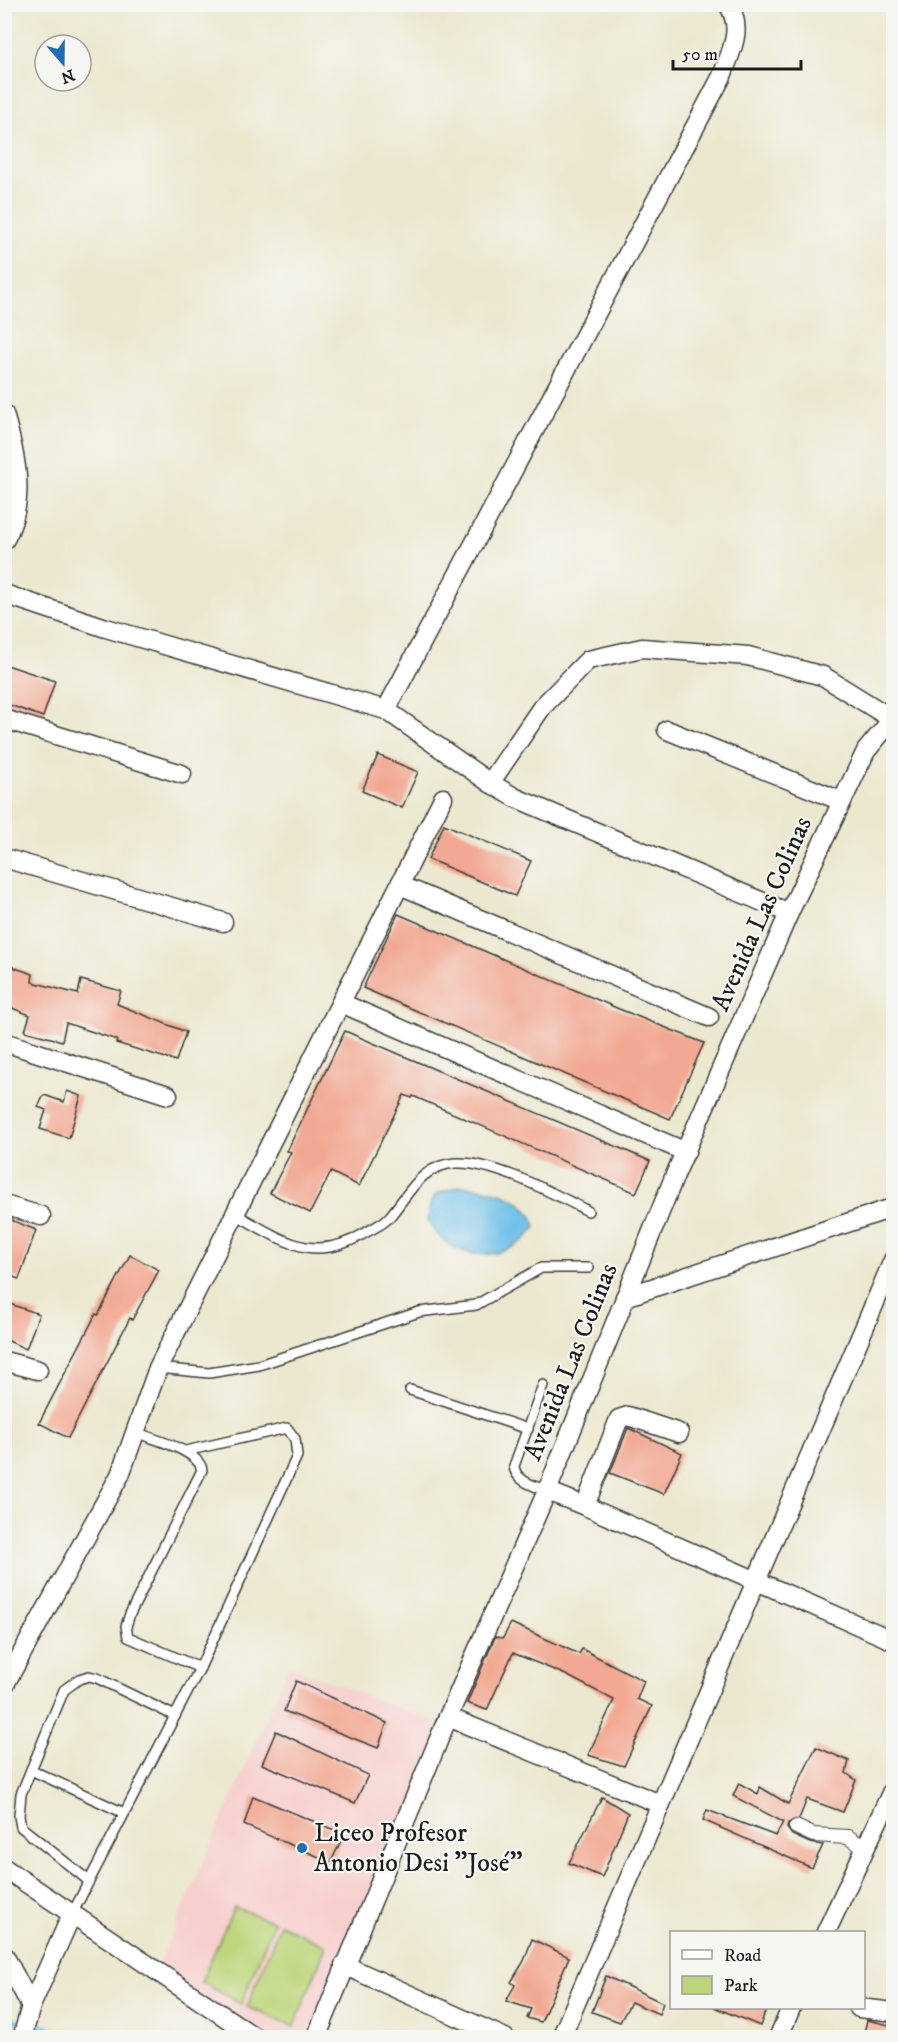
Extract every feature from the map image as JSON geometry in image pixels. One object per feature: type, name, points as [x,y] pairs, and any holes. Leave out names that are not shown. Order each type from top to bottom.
[{"type":"street","points":[[386,710],[722,76],[737,35],[734,14],[728,4]]},
{"type":"street","points":[[4,414],[20,487],[10,532],[4,541]]},
{"type":"street","points":[[4,594],[106,628],[386,710],[490,783],[516,798],[789,913]]},
{"type":"street","points":[[490,783],[542,707],[588,660],[642,648],[748,656],[823,676],[893,718]]},
{"type":"street","name":"Avenida Las Colinas","points":[[316,2037],[448,1717],[547,1491],[625,1297],[789,913],[866,751],[893,718]]},
{"type":"street","points":[[4,719],[182,774]]},
{"type":"street","points":[[667,730],[841,801]]},
{"type":"street","points":[[4,1686],[120,1474],[158,1368],[443,798]]},
{"type":"street","points":[[4,858],[223,922]]},
{"type":"street","points":[[400,885],[709,1017]]},
{"type":"street","points":[[341,1003],[686,1152]]},
{"type":"street","points":[[4,1042],[168,1095]]},
{"type":"street","points":[[4,1205],[41,1216]]},
{"type":"street","points":[[625,1297],[886,1210],[894,1210]]},
{"type":"street","points":[[561,2037],[758,1581],[894,1258]]},
{"type":"street","points":[[4,1361],[38,1370]]},
{"type":"street","points":[[585,1506],[619,1419],[628,1416],[679,1433]]},
{"type":"street","points":[[547,1491],[894,1641]]},
{"type":"street","points":[[448,1717],[660,1804]]},
{"type":"street","points":[[826,1931],[892,1793]]},
{"type":"street","points":[[796,1827],[813,1835],[848,1837],[865,1848]]},
{"type":"street","points":[[4,1868],[256,2037]]},
{"type":"street","points":[[22,2037],[29,2011],[72,1914]]},
{"type":"street","points":[[4,1955],[29,2011]]},
{"type":"street","points":[[345,1965],[505,2037]]},
{"type":"street","points":[[865,2008],[894,2012]]},
{"type":"street","points":[[778,2037],[790,2009]]},
{"type":"lane","points":[[235,1214],[304,1248],[340,1246],[390,1218],[406,1193],[422,1176],[439,1166],[457,1163],[478,1166],[527,1181],[588,1211]]},
{"type":"lane","points":[[158,1368],[209,1373],[259,1365],[419,1312],[476,1305],[541,1268],[589,1268]]},
{"type":"lane","points":[[543,1385],[514,1473],[518,1478],[547,1491]]},
{"type":"lane","points":[[410,1390],[528,1429]]},
{"type":"lane","points":[[72,1914],[200,1668],[297,1456],[295,1439],[287,1428],[186,1451]]},
{"type":"lane","points":[[135,1432],[186,1451],[198,1461],[202,1470],[126,1626],[128,1637],[200,1668]]},
{"type":"lane","points":[[88,1881],[21,1827],[19,1816],[21,1794],[64,1690],[79,1679],[89,1676],[98,1678],[175,1716]]},
{"type":"lane","points":[[31,1770],[124,1813]]},
{"type":"shaded area","name":"Liceo Profesor Antonio Desi \"José\"","points":[[289,1666],[445,1726],[317,2037],[256,2037],[156,1970]]},
{"type":"green space","points":[[234,1907],[274,1922],[241,2004],[201,1982]]},
{"type":"green space","points":[[280,1924],[326,1946],[294,2027],[247,2007]]},
{"type":"water","points":[[460,1186],[495,1191],[506,1195],[524,1207],[536,1227],[510,1248],[495,1253],[465,1252],[450,1245],[438,1235],[428,1221],[430,1205],[436,1194]]},
{"type":"building","points":[[4,664],[55,681],[43,717],[4,703]]},
{"type":"building","points":[[378,755],[418,772],[402,808],[362,791]]},
{"type":"building","points":[[444,824],[531,861],[515,896],[428,859]]},
{"type":"building","points":[[398,914],[704,1043],[670,1119],[363,988]]},
{"type":"building","points":[[4,964],[33,974],[32,982],[78,994],[81,980],[121,991],[117,1004],[186,1032],[176,1061],[116,1043],[117,1040],[66,1023],[62,1041],[25,1031],[30,1015],[4,1005]]},
{"type":"building","points":[[345,1031],[650,1161],[636,1193],[413,1096],[412,1098],[404,1095],[359,1186],[331,1172],[310,1213],[270,1193],[291,1152],[287,1151]]},
{"type":"building","points":[[67,1091],[81,1096],[69,1138],[40,1129],[46,1110],[38,1107],[44,1095],[64,1102]]},
{"type":"building","points":[[4,1217],[36,1230],[19,1279],[4,1274]]},
{"type":"building","points":[[130,1255],[159,1270],[132,1320],[130,1318],[68,1438],[39,1423]]},
{"type":"building","points":[[10,1304],[39,1314],[26,1349],[4,1339],[4,1318]]},
{"type":"building","points":[[628,1428],[682,1453],[664,1494],[610,1473]]},
{"type":"building","points":[[511,1623],[579,1654],[582,1649],[644,1681],[637,1699],[652,1706],[624,1766],[588,1755],[614,1700],[566,1675],[513,1653],[487,1710],[467,1703],[495,1637],[503,1638]]},
{"type":"building","points":[[296,1681],[387,1723],[378,1748],[284,1711]]},
{"type":"building","points":[[276,1731],[368,1775],[355,1803],[262,1764]]},
{"type":"building","points":[[816,1747],[849,1761],[846,1773],[856,1780],[843,1812],[807,1799],[799,1819],[788,1823],[787,1828],[792,1835],[810,1843],[823,1845],[812,1868],[703,1820],[707,1810],[776,1836],[783,1822],[733,1796],[739,1783],[758,1794],[760,1787],[788,1804]]},
{"type":"building","points":[[253,1796],[344,1834],[331,1862],[244,1825]]},
{"type":"building","points":[[602,1797],[628,1813],[602,1877],[569,1863]]},
{"type":"building","points":[[532,1939],[569,1957],[541,2022],[527,2018],[531,2009],[506,2001],[515,1985],[511,1982],[524,1961]]},
{"type":"building","points":[[606,1976],[663,2003],[659,2014],[631,2002],[620,2022],[592,2012]]},
{"type":"building","points":[[719,2009],[766,2009],[760,2026]]},
{"type":"building","points":[[867,2020],[894,2026],[894,2037],[863,2037]]},
{"type":"waterway","points":[[4,2018],[45,2027],[72,2038]]},
{"type":"place","name":"Liceo Profesor Antonio Desi \"José\"","points":[[302,1848]]}]
